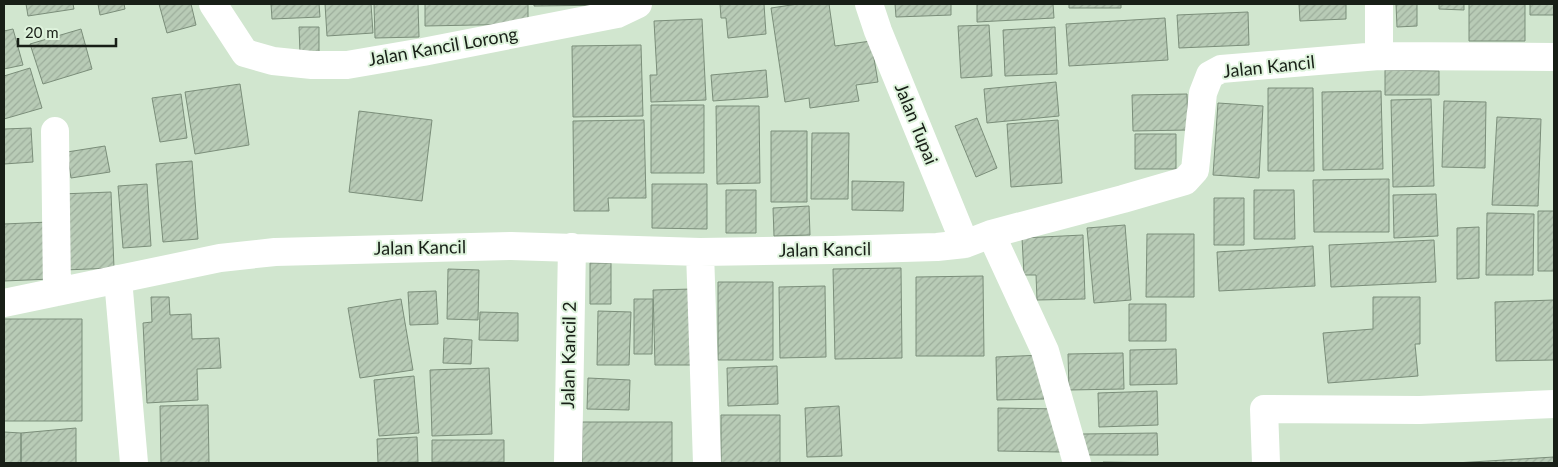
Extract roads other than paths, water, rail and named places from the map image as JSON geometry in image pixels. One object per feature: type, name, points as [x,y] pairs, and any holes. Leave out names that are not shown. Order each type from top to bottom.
[{"type":"street","name":"Jalan Kancil Lorong","points":[[213,4],[245,53],[273,61],[312,64],[347,64],[423,52],[617,14],[638,4]]},
{"type":"street","name":"Jalan Tupai","points":[[869,4],[878,31],[965,244]]},
{"type":"street","points":[[1379,4],[1379,56]]},
{"type":"street","name":"Jalan Kancil","points":[[4,303],[220,258],[275,252],[510,246],[700,252],[937,247],[965,244],[991,234],[1185,181],[1195,170],[1203,93],[1210,75],[1221,69],[1379,56],[1554,57]]},
{"type":"street","points":[[55,131],[57,292]]},
{"type":"street","points":[[991,234],[1045,352],[1077,463]]},
{"type":"street","name":"Jalan Kancil 2","points":[[568,463],[572,247]]},
{"type":"street","points":[[700,252],[707,463]]},
{"type":"street","points":[[118,280],[134,463]]},
{"type":"street","points":[[1266,463],[1264,409],[1420,410],[1554,404]]}]
